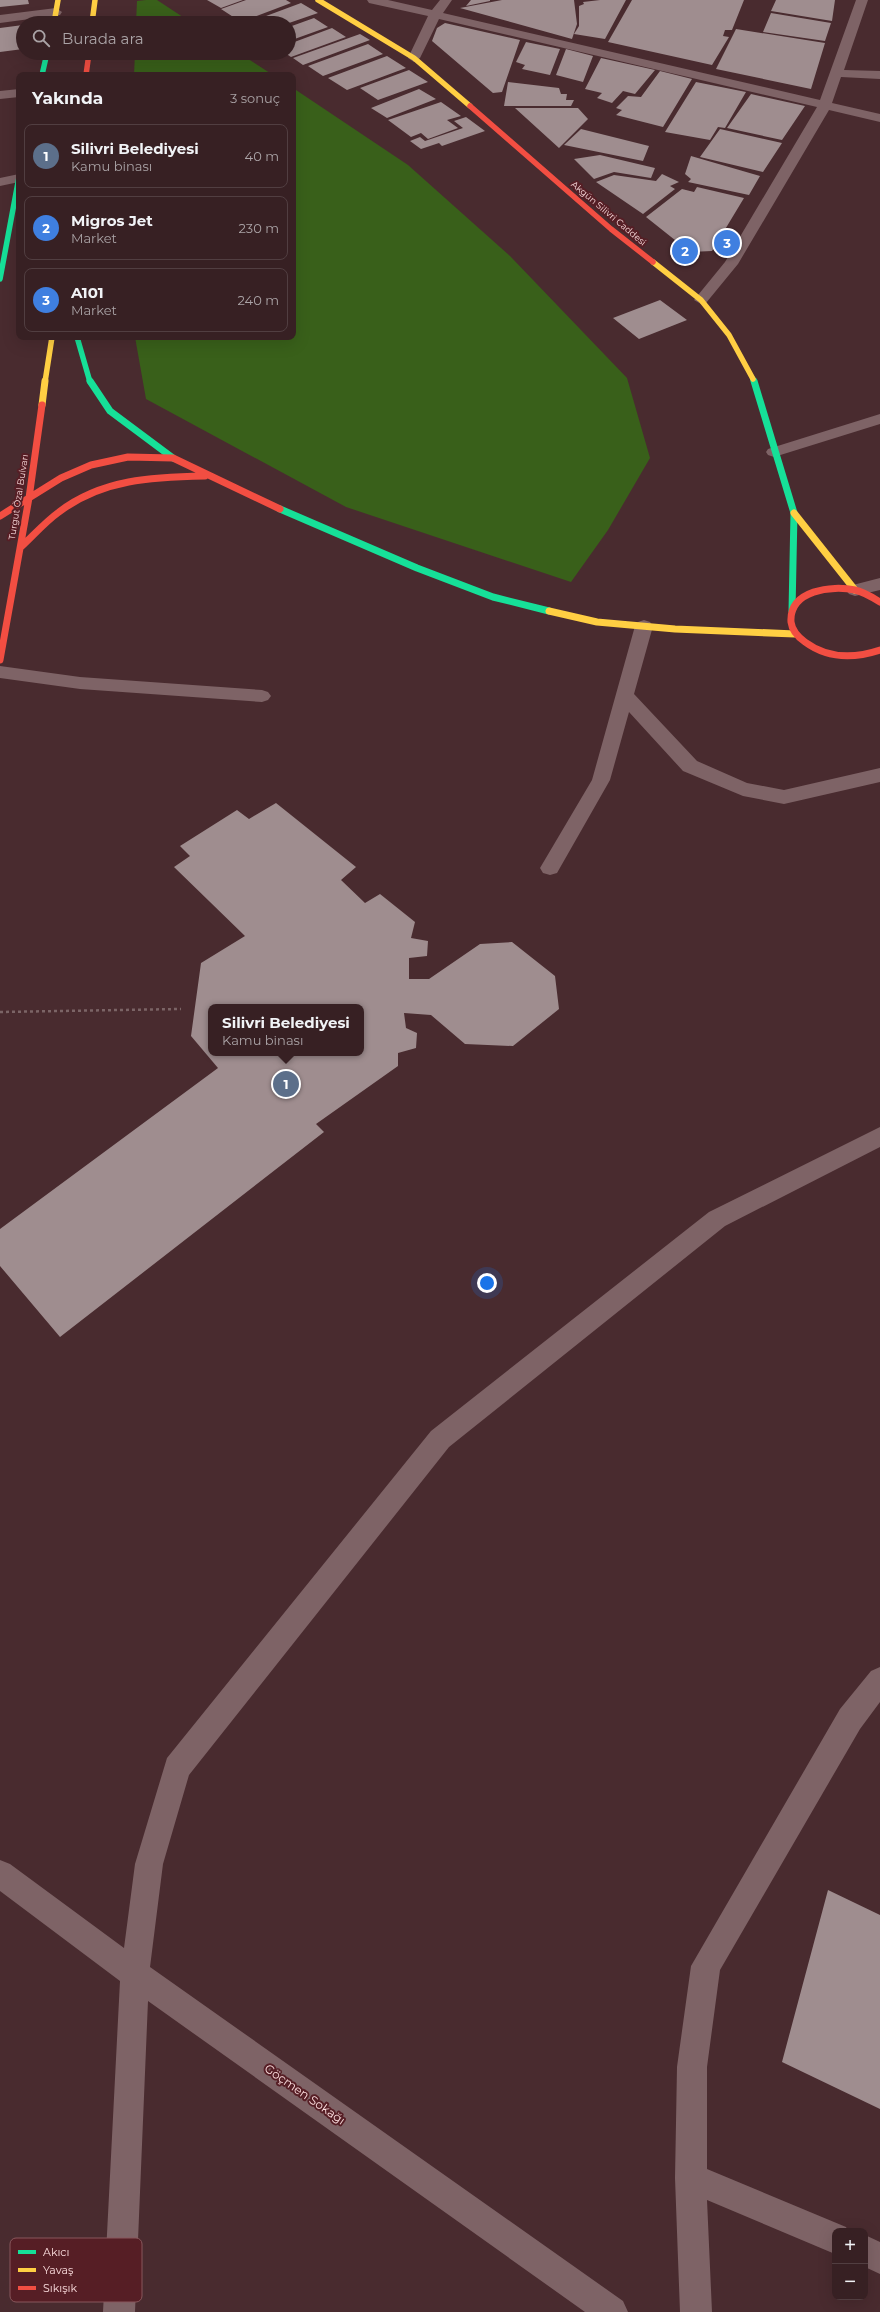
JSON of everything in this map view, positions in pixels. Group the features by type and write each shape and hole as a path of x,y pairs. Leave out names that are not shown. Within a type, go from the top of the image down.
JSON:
{"main road":[{"path":"93,16 95,0"},
{"name":"Akgün Silivri Caddesi","path":"318,0 414,58 611,229 701,300 729,335 754,381 774,452 794,513"},
{"path":"43,72 45,60"},
{"path":"86,72 88,60"},
{"path":"0,278 16,193"},
{"name":"Turgut Özal Bulvarı","path":"0,660 29,498 52,340"},
{"path":"78,340 88,379 110,411 173,458 275,507 403,562 494,597 597,622 796,634"},
{"path":"0,516 61,478 91,465 128,458 173,458"},
{"path":"21,547 68,504 99,487 138,477 210,475"},
{"path":"794,513 855,590"},
{"path":"794,513 792,611 790,622 796,634 806,644 820,652 838,657 855,658 871,655 880,650"},
{"path":"792,611 798,601 809,593 823,589 855,590 871,596 880,602"}],"street":[{"path":"373,0 880,118"},
{"path":"414,58 435,15 446,0"},
{"path":"701,300 731,264 825,105 862,0"},
{"path":"24,16 56,12"},
{"path":"0,19 16,17"},
{"path":"836,73 880,75"},
{"path":"0,95 16,93"},
{"path":"0,182 16,178"},
{"path":"774,452 880,419"},
{"path":"855,590 880,584"},
{"path":"550,868 601,780 644,626"},
{"path":"0,672 80,683 262,696"},
{"path":"625,696 690,766 743,789 784,796 880,775"},
{"path":"123,2238 135,1974 149,1864 177,1768 440,1439 717,1220 880,1136"},
{"path":"696,2312 691,2178 692,2068 706,1966 850,1719 880,1680"},
{"name":"Göçmen Sokağı","path":"0,1874 135,1974 612,2312"},
{"path":"691,2178 832,2237"},
{"path":"868,2252 880,2258"},
{"path":"119,2302 119,2312"}],"path":[{"path":"0,1012 181,1009"}],"green space":[{"path":"157,0 181,16 136,16 137,1"},
{"path":"135,60 250,60 268,72 134,72"},
{"path":"296,90 408,165 510,256 627,378 650,458 608,530 571,582 346,507 146,399 136,340 296,340"}],"building":[{"path":"0,0 28,0 29,4 0,7"},
{"path":"207,0 243,0 221,8"},
{"path":"246,0 286,0 291,3 257,16 232,16 221,9"},
{"path":"471,0 490,0 490,1 466,6"},
{"path":"502,0 574,0 577,24 572,39 460,8"},
{"path":"600,0 626,0 605,39 574,34 579,26 579,6 584,4 583,2"},
{"path":"632,0 744,0 732,30 725,30 723,36 729,37 712,65 608,42"},
{"path":"776,0 835,0 832,21 771,11"},
{"path":"301,3 318,13 296,21 296,16 266,16"},
{"path":"771,13 831,23 825,41 763,32"},
{"path":"314,18 328,27 296,38 296,24"},
{"path":"445,23 520,40 502,92 493,93 432,41 437,28"},
{"path":"16,26 16,50 0,52 0,28"},
{"path":"332,28 346,37 296,55 296,41"},
{"path":"736,29 825,43 811,89 716,69"},
{"path":"360,34 370,40 303,65 296,60 296,57"},
{"path":"526,42 560,49 550,75 522,69 525,65 516,62"},
{"path":"368,44 383,54 323,76 308,66"},
{"path":"566,49 593,56 583,82 556,75"},
{"path":"387,56 406,68 347,90 328,78"},
{"path":"601,58 655,70 635,94 623,91 612,103 597,98 602,93 585,89"},
{"path":"409,70 428,82 378,100 360,88"},
{"path":"660,71 692,79 663,127 616,115 622,110 616,108 628,96 641,97"},
{"path":"508,82 559,88 561,94 567,94 566,100 574,100 571,106 504,106"},
{"path":"696,82 746,92 725,128 718,127 710,140 665,132"},
{"path":"419,89 436,99 387,118 371,108"},
{"path":"751,94 805,106 782,140 727,128"},
{"path":"441,102 461,116 447,120 458,128 428,139 421,133 411,137 388,120"},
{"path":"515,108 578,108 588,119 559,148"},
{"path":"466,117 485,131 442,146 439,143 421,149 410,141 420,137 425,141 463,128 454,121"},
{"path":"581,129 649,146 643,161 564,145"},
{"path":"720,129 782,143 763,172 700,157"},
{"path":"600,155 655,168 651,178 614,172 594,179 574,159"},
{"path":"691,156 760,176 749,195 688,182 691,179 685,174"},
{"path":"662,174 679,182 670,186 675,189 643,214 596,182 614,175 656,181"},
{"path":"697,187 744,198 712,251 690,252 646,217 682,189 694,192"},
{"path":"660,300 687,320 639,339 613,318"},
{"path":"276,803 356,867 341,880 365,903 380,894 415,922 411,938 428,941 427,956 409,958 409,979 429,979 480,944 512,942 555,976 559,1009 513,1046 465,1044 431,1015 404,1013 406,1028 417,1033 416,1048 398,1053 398,1066 316,1124 324,1132 60,1337 0,1266 0,1229 218,1068 191,1036 201,963 245,936 174,867 190,856 180,846 237,810 249,819"},
{"path":"828,1890 880,1915 880,2109 782,2062"}],"traffic: fast":[{"path":"43,72 45,60"},
{"path":"0,279 16,193"},
{"path":"78,340 88,379 110,411 173,458"},
{"path":"753,379 794,513 792,611"},
{"path":"280,509 417,568 493,597 549,611"}],"traffic: slow":[{"path":"55,16 58,0"},
{"path":"93,16 95,0"},
{"path":"318,0 414,58 470,106"},
{"path":"653,262 701,300 729,335 753,379"},
{"path":"42,405 52,340"},
{"path":"794,513 855,590"},
{"path":"549,611 597,622 675,629 795,634"}],"traffic: jam":[{"path":"86,72 88,60"},
{"path":"470,106 611,229 653,262"},
{"path":"0,660 29,498 42,405"},
{"path":"0,516 61,478 91,465 128,457 173,458 280,509"},
{"path":"21,547 58,512 80,498 97,490 149,478 205,476"},
{"path":"880,602 865,593 855,590 846,588 824,589 804,596 792,611 791,622 792,627 798,636 811,647 820,652 840,657 850,657 870,654 880,650"}],"place":[{"name":"A101","path":"727,243"},
{"name":"Migros Jet","path":"685,251"},
{"name":"Silivri Belediyesi","path":"286,1084"}]}
